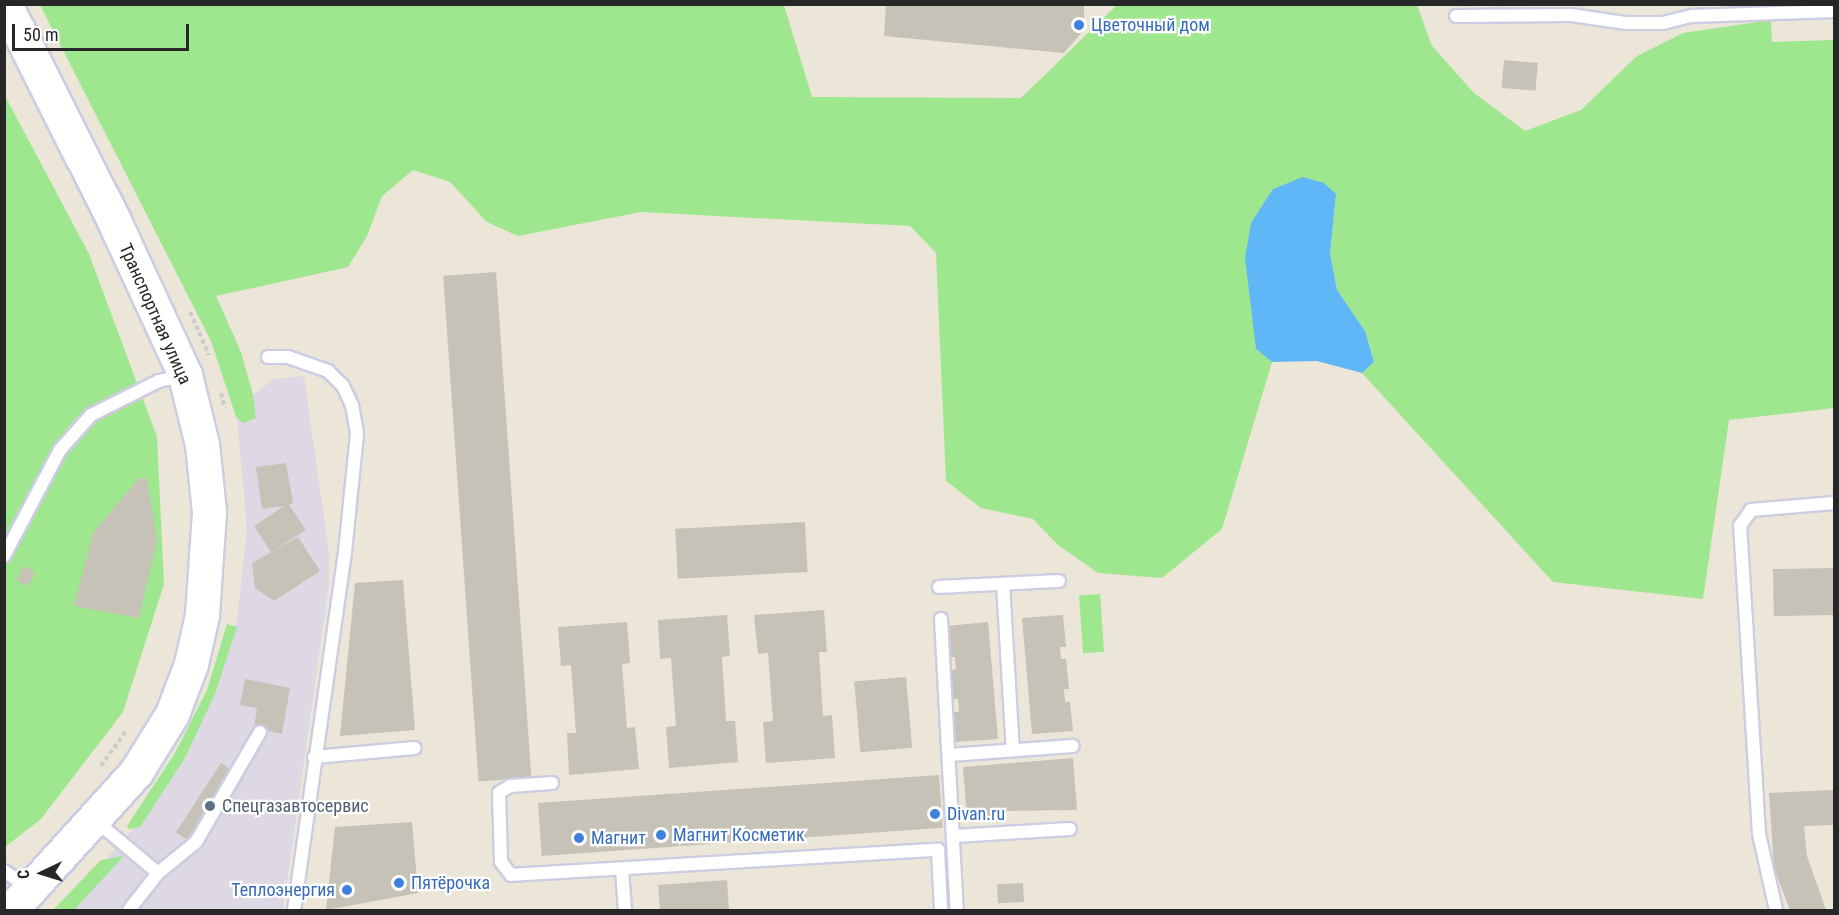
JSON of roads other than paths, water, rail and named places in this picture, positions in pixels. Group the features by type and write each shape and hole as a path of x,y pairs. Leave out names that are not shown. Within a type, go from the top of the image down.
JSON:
{"main road":[{"name":"Транспортная улица","path":"5,4 114,221 199,371 201,444 209,512 202,615 190,664 172,714 136,772 96,821 22,900"}],"lane":[{"path":"1456,16 1571,15 1626,23 1663,23 1703,16 1834,12"},
{"path":"268,357 288,357 328,371 343,386 352,405 357,434 345,552 294,910"},
{"path":"4,556 60,450 91,415 159,381 199,371"},
{"path":"1776,910 1760,834 1740,526 1751,510 1834,503"},
{"path":"939,587 1059,581"},
{"path":"1003,584 1013,750"},
{"path":"941,619 957,910"},
{"path":"129,910 158,873 196,842 260,732"},
{"path":"949,754 1072,746"},
{"path":"314,757 415,748"},
{"path":"552,783 510,786 499,793 504,870 517,878 938,850 941,910"},
{"path":"96,821 158,873"},
{"path":"954,836 1070,829"},
{"path":"622,870 625,910"},
{"path":"4,872 22,900"}],"water":[{"path":"1303,177 1324,183 1336,194 1330,254 1337,290 1365,331 1374,362 1362,373 1317,361 1272,362 1256,349 1245,258 1251,223 1273,189"}],"place":[{"name":"Цветочный дом","path":"1079,25"},
{"name":"Спецгазавтосервис","path":"210,806"},
{"name":"Divan.ru","path":"935,814"},
{"name":"Магнит Косметик","path":"661,835"},
{"name":"Магнит","path":"579,838"},
{"name":"Пятёрочка","path":"399,883"},
{"name":"Теплоэнергия","path":"347,890"}]}
